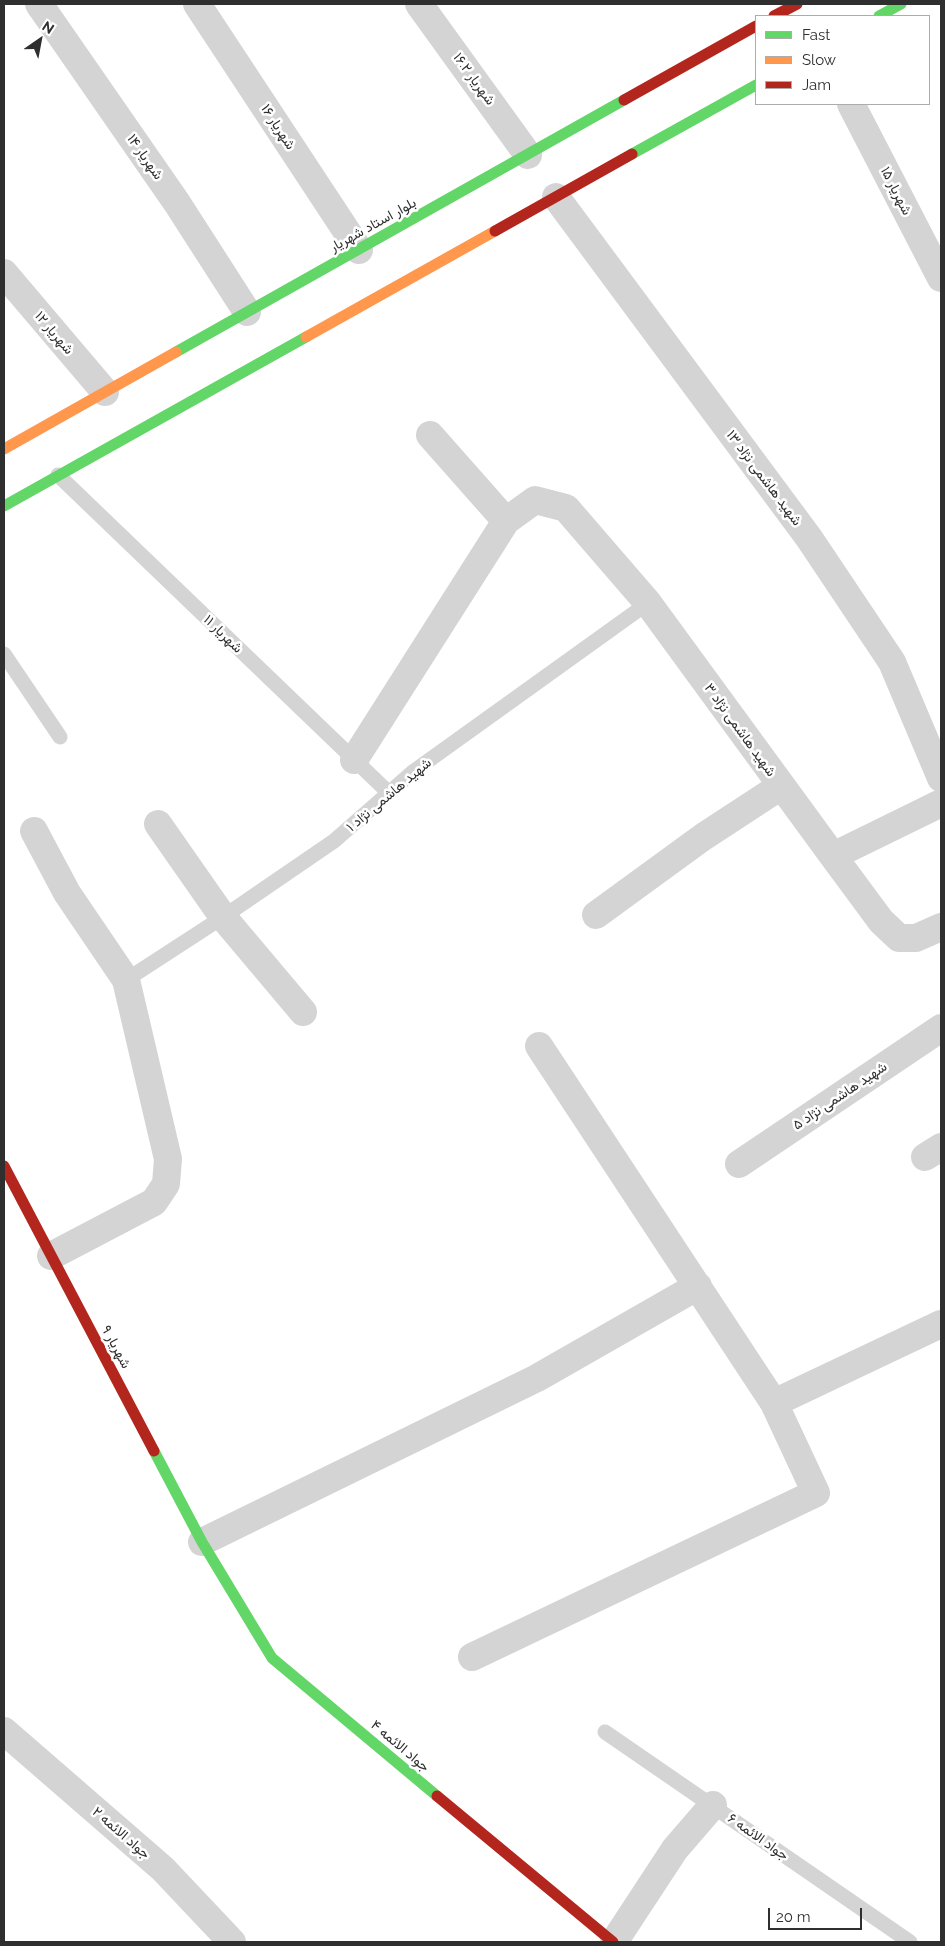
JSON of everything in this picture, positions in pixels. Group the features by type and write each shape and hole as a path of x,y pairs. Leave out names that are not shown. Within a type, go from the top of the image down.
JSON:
{"main road":[{"path":"881,15 901,4"},
{"name":"بلوار استاد شهریار","path":"4,449 755,27"},
{"path":"4,506 755,86"},
{"name":"شهریار ۹","path":"4,1166 202,1542"},
{"name":"جواد الائمه ۴","path":"202,1542 272,1658 614,1942"}],"street":[{"name":"شهریار ۱۴","path":"39,4 177,203 247,312"},
{"name":"شهریار ۱۶","path":"197,4 359,250"},
{"name":"شهریار ۱۶.۲","path":"420,4 528,155"},
{"name":"شهریار ۱۵","path":"852,105 941,278"},
{"name":"شهید هاشمی نژاد ۱۳","path":"556,197 809,538 892,662 941,778"},
{"name":"شهریار ۱۲","path":"4,274 105,392"},
{"path":"354,760 506,521 430,435"},
{"name":"شهید هاشمی نژاد ۳","path":"506,521 534,500 566,508 648,604 832,856 882,921 899,938 916,938 941,927"},
{"path":"596,915 704,837 781,786"},
{"path":"832,856 941,803"},
{"path":"158,824 223,917 303,1012"},
{"path":"34,831 67,893 126,980 168,1159 166,1184 154,1202 51,1256"},
{"name":"شهید هاشمی نژاد ۵","path":"739,1164 941,1028"},
{"path":"472,1657 816,1493 774,1402 539,1046"},
{"path":"202,1542 537,1378 698,1286"},
{"path":"774,1402 941,1324"},
{"name":"جواد الائمه ۲","path":"4,1731 163,1869 232,1942"},
{"path":"614,1942 675,1849 712,1805"}],"lane":[{"name":"شهریار ۱۱","path":"58,475 389,793"},
{"name":"شهید هاشمی نژاد ۱","path":"126,980 223,917 334,841 414,771 648,604"},
{"path":"4,654 60,737"},
{"name":"جواد الائمه ۶","path":"605,1732 910,1942"}],"traffic: fast":[{"path":"881,15 901,4"},
{"path":"632,154 755,86"},
{"path":"176,352 624,100"},
{"path":"4,506 306,337"},
{"path":"154,1451 202,1542 272,1658 437,1796"}],"traffic: slow":[{"path":"306,337 495,231"},
{"path":"4,449 176,352"}],"traffic: jam":[{"path":"776,15 797,4"},
{"path":"624,100 755,27"},
{"path":"495,231 632,154"},
{"path":"4,1166 154,1451"},
{"path":"437,1796 613,1942"}]}
